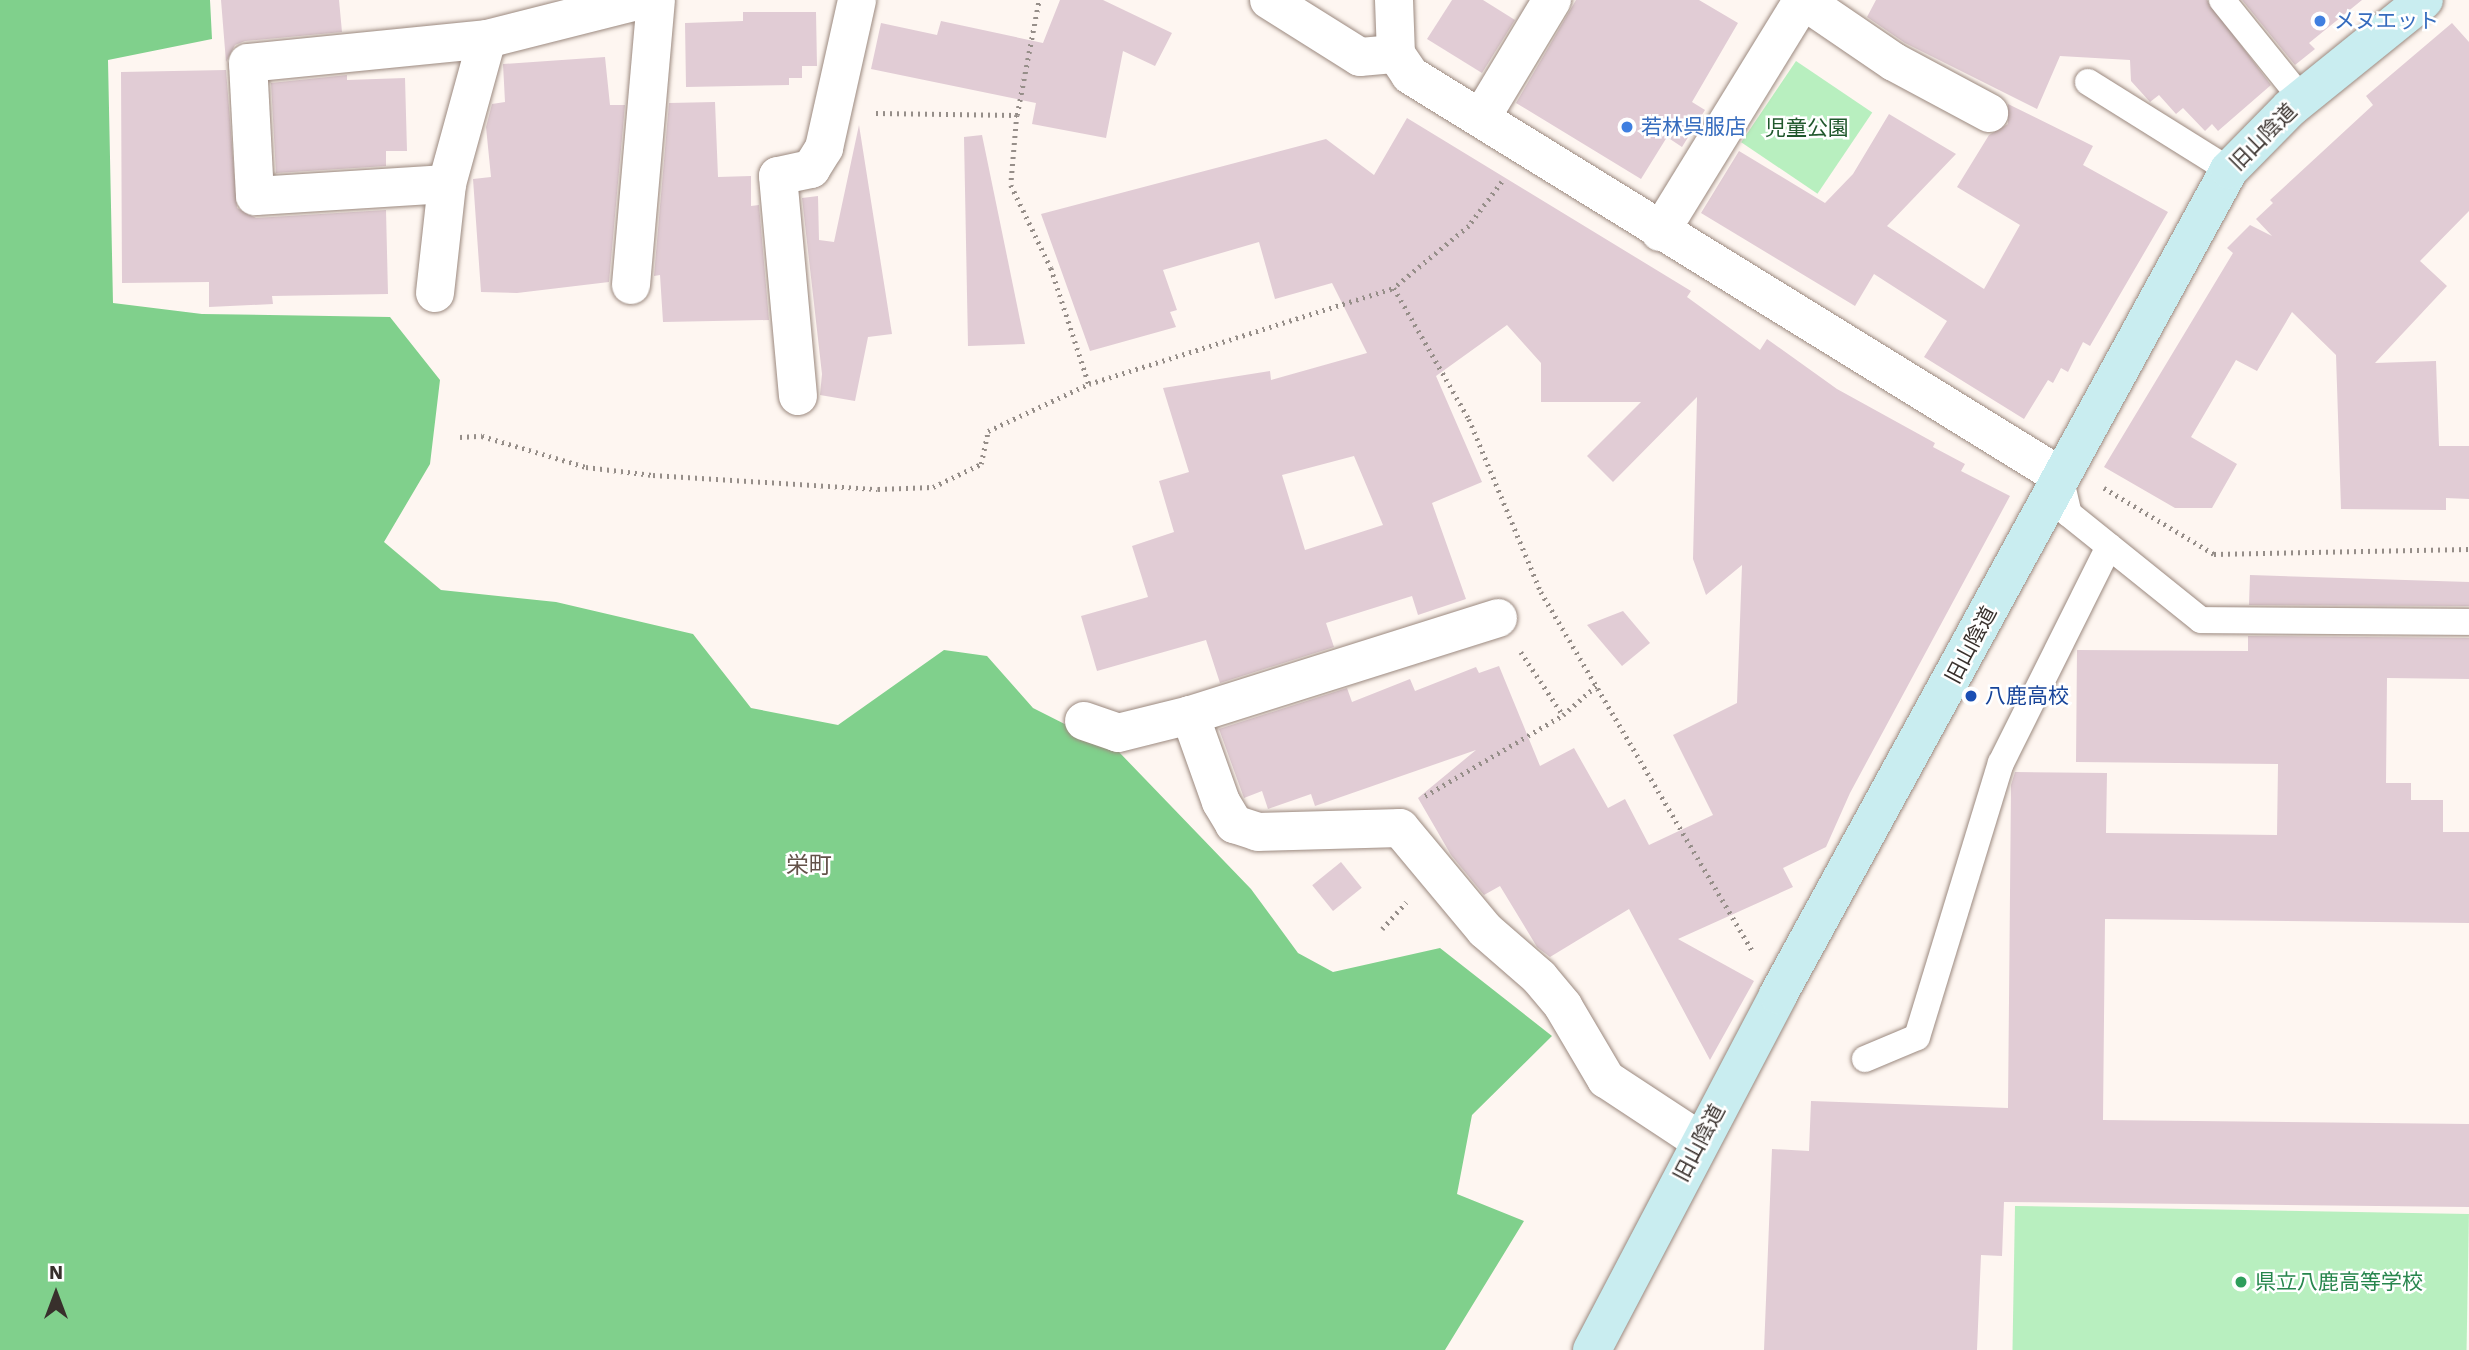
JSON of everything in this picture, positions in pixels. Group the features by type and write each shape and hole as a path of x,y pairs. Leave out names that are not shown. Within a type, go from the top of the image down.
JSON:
{"street":[{"path":"447,184 255,196 248,64 487,39 641,0"},
{"path":"631,285 656,0"},
{"path":"798,396 778,176 811,169 824,148 857,0"},
{"path":"1269,0 1360,57 1396,54"},
{"path":"1394,0 1396,54 1410,75 2060,477"},
{"path":"1481,117 1552,0"},
{"path":"1660,232 1803,0 1894,62 1989,113"},
{"name":"旧山陰道","path":"1592,1350 1778,995 2229,170 2302,99 2424,0"},
{"path":"435,293 447,184 487,39"},
{"path":"1084,720 1118,733 1190,715 1498,618"},
{"path":"1190,715 1234,824 1258,832 1400,828 1485,930 1547,987 1606,1079 1700,1141"}],"lane":[{"path":"2222,0 2302,99"},
{"path":"2088,82 2229,170"},
{"path":"2060,477 2069,514 2201,620 2469,622"},
{"path":"1865,1059 1917,1037 2001,763 2109,545"}],"path":[{"path":"1039,0 1017,114 1011,185 1051,268 1089,384"},
{"path":"833,112 1017,114"},
{"path":"460,437 482,436 586,467 639,474 878,489 933,487 981,464 988,431 1089,384 1394,288 1469,226 1528,146"},
{"path":"1394,288 1469,419 1541,592 1598,684 1778,995"},
{"path":"2060,477 2093,481 2214,554 2469,549"},
{"path":"1498,618 1563,715"},
{"path":"1400,828 1402,808 1563,715 1598,684"}],"green space":[{"path":"0,0 210,0 212,39 108,60 113,303 202,314 390,317 440,380 430,464 384,542 441,590 556,602 693,634 751,708 838,725 944,650 987,656 1033,708 1118,751 1251,889 1298,953 1333,972 1440,948 1552,1036 1472,1115 1457,1194 1524,1221 1445,1350 0,1350"},
{"name":"児童公園","path":"1796,61 1872,112 1817,194 1741,142"},
{"name":"県立八鹿高等学校","path":"2015,1206 2469,1214 2467,1350 2012,1350"}],"building":[{"path":"221,0 339,0 342,32 245,41 235,45 226,62"},
{"path":"1060,0 1103,0 1172,33 1155,66 1123,51 1106,138 1032,124 1036,103 871,69 881,23 937,35 941,21 1043,43"},
{"path":"1452,0 1483,0 1515,20 1482,73 1427,39"},
{"path":"1576,0 1699,0 1738,23 1692,102 1705,110 1682,147 1667,137 1641,179 1516,103"},
{"path":"1876,0 2207,0 2271,85 2218,131 2212,124 2205,131 2183,108 2176,114 2159,95 2150,102 2131,81 2130,60 2060,56 2037,109 1905,43 1867,17"},
{"path":"2242,0 2362,0 2309,43 2315,49 2295,65"},
{"path":"743,12 816,12 817,66 802,66 802,78 789,78 789,85 686,87 685,23 743,21"},
{"path":"2452,23 2469,42 2469,211 2420,261 2447,286 2375,363 2436,361 2439,446 2469,446 2469,499 2446,498 2446,510 2341,509 2336,355 2292,312 2257,371 2236,360 2191,437 2237,464 2212,508 2175,508 2104,467 2233,253 2227,248 2250,225 2272,236 2256,219 2273,203 2270,200 2373,105 2366,96"},
{"path":"605,57 610,105 625,105 609,282 517,293 481,292 473,179 491,177 486,127 492,104 505,102 503,64"},
{"path":"226,70 237,208 256,218 386,210 388,294 272,296 273,304 209,307 209,282 122,283 121,72"},
{"path":"347,75 347,80 405,78 407,151 386,151 386,166 276,173 271,83"},
{"path":"715,102 718,177 751,176 751,206 759,205 769,320 663,322 660,275 654,276 669,103"},
{"path":"2008,104 2093,146 2083,165 2168,212 2090,346 2083,342 2068,372 2061,368 2053,383 2048,380 2024,419 1924,357 1947,321 1874,274 1855,306 1701,213 1739,151 1825,203 1853,174 1889,114 1956,154 1887,226 1984,289 2020,225 1957,187 1989,135 2008,124"},
{"path":"1407,118 1691,291 1687,297 1760,350 1767,339 1837,389 1935,443 1933,447 1965,464 1961,471 2010,496 1850,793 1826,847 1783,868 1793,887 1678,939 1754,981 1710,1060 1629,909 1550,957 1537,947 1500,886 1484,895 1451,855 1418,798 1476,750 1315,806 1311,794 1268,809 1262,791 1244,798 1219,729 1347,688 1352,702 1410,679 1415,691 1476,667 1479,673 1499,666 1540,766 1574,748 1608,808 1625,799 1649,845 1713,815 1673,735 1737,703 1742,565 1706,595 1693,559 1697,397 1613,482 1587,456 1641,402 1541,402 1541,363 1507,325 1436,376 1482,482 1432,503 1466,599 1418,615 1412,596 1326,623 1334,647 1220,683 1206,640 1097,671 1081,616 1148,597 1132,546 1174,532 1159,481 1189,472 1163,388 1270,371 1271,380 1367,353 1332,283 1275,299 1259,242 1163,270 1177,310 1170,312 1176,327 1090,351 1041,214 1326,139 1374,175","holes":["1354,456 1383,525 1305,550 1282,475"]},
{"path":"859,125 892,334 868,337 855,401 820,395 822,374 802,198 818,196 819,240 834,242"},
{"path":"982,135 1025,344 968,346 964,137"},
{"path":"2250,575 2469,582 2469,606 2249,605"},
{"path":"1623,611 1650,643 1622,666 1587,625"},
{"path":"2248,636 2469,638 2469,679 2387,678 2386,783 2411,783 2411,800 2443,800 2443,832 2469,832 2469,923 2105,919 2103,1120 2469,1124 2469,1207 2004,1202 2002,1256 1981,1255 1977,1350 1764,1350 1772,1149 1809,1151 1811,1101 2008,1108 2011,785 2015,772 2107,773 2106,833 2277,835 2278,764 2076,762 2077,650 2248,651"},
{"path":"1341,862 1362,888 1333,911 1312,885"}],"place":[{"name":"メヌエット","path":"2320,21"},
{"name":"若林呉服店","path":"1627,127"},
{"name":"八鹿高校","path":"1971,696"},
{"name":"県立八鹿高等学校","path":"2241,1282"}],"district":[{"name":"栄町","path":"809,866"}]}
